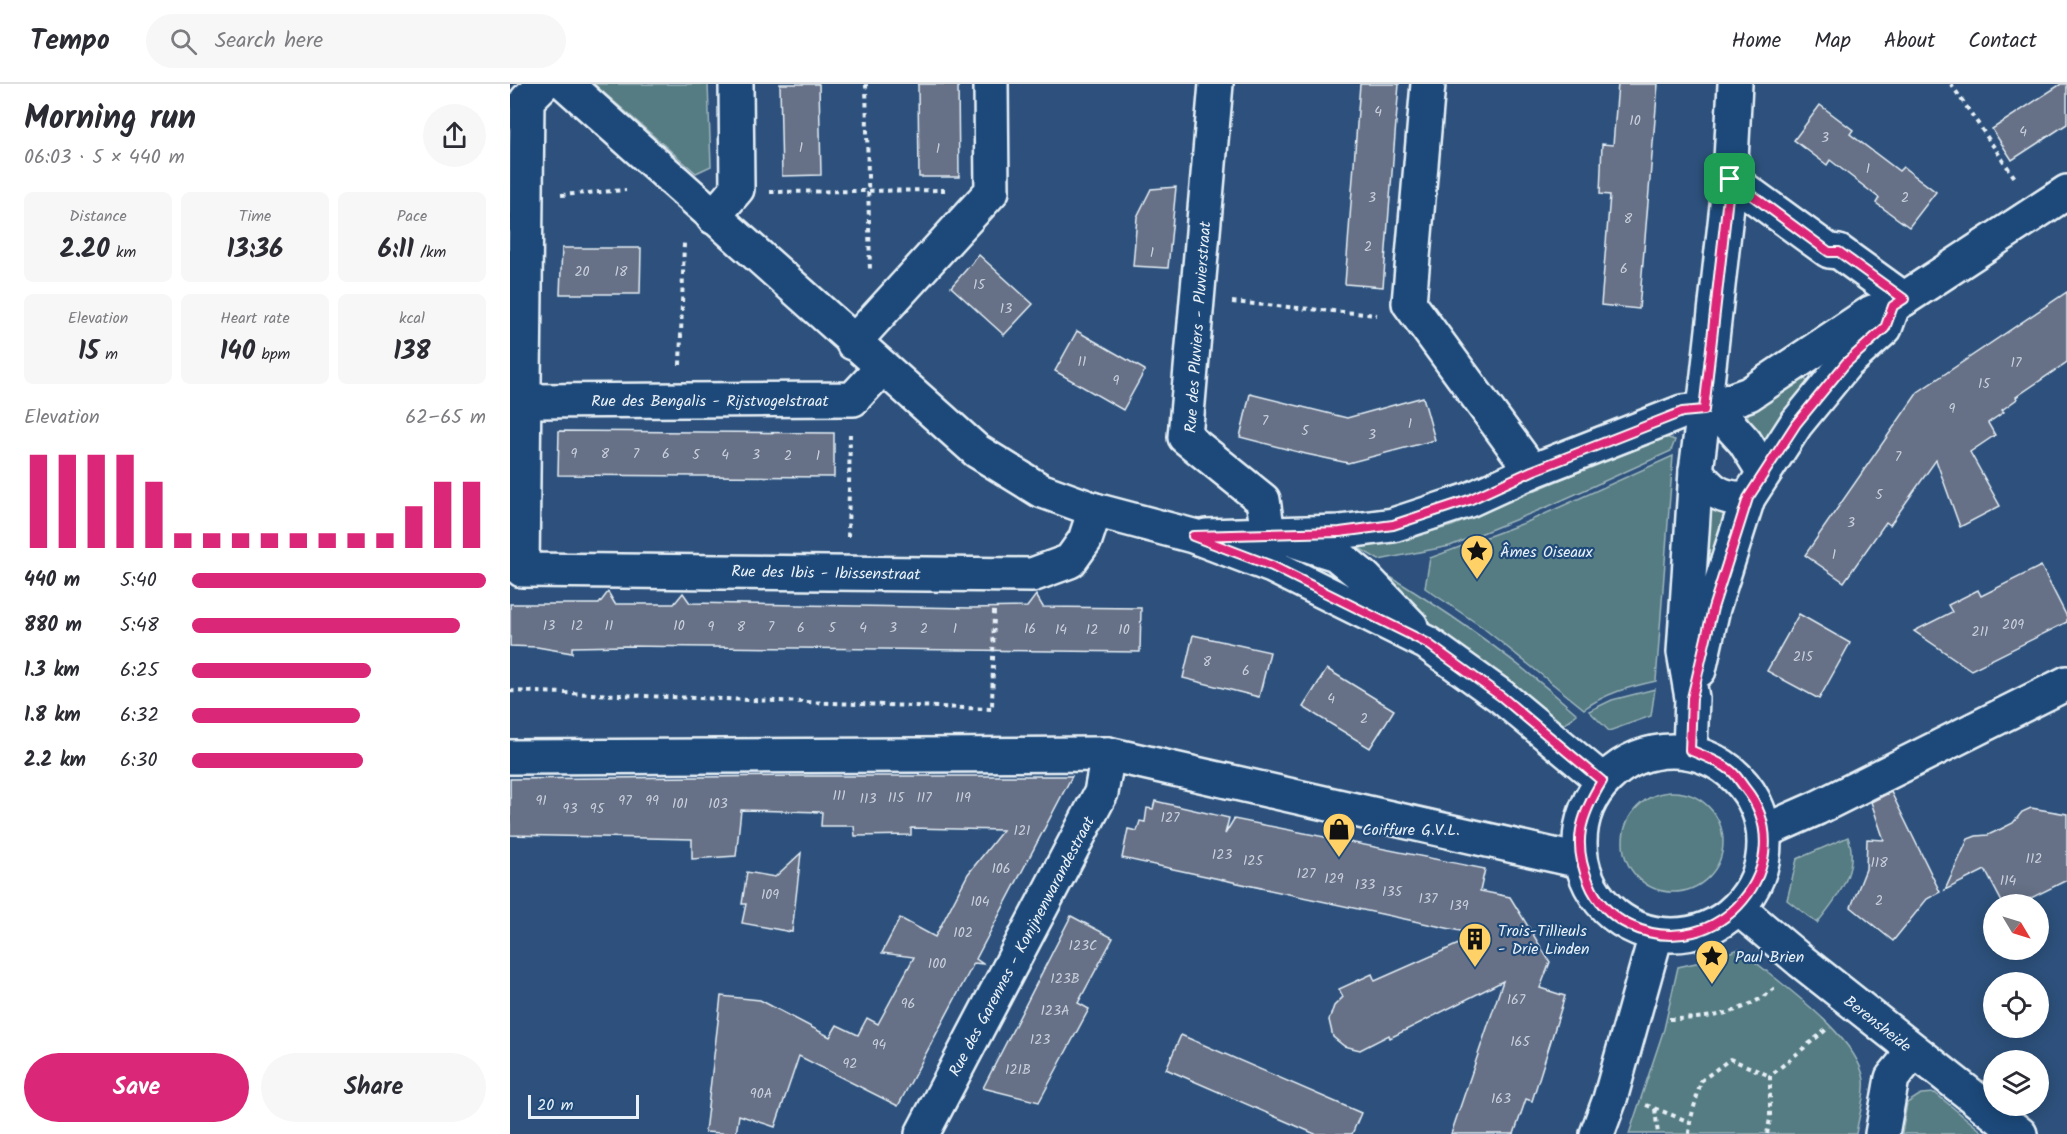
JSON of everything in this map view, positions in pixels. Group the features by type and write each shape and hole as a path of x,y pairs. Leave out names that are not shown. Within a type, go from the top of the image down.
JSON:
{"street":[{"path":"526,401 527,100 543,84"},
{"path":"566,84 976,451 1040,490 1095,510 1193,536 1272,566 1427,643 1502,697 1602,781"},
{"path":"713,217 737,189 735,84"},
{"path":"853,342 992,191 990,84"},
{"name":"Rue des Pluviers - Pluvierstraat","path":"1216,84 1185,437 1263,500 1269,533"},
{"path":"1428,84 1409,303 1532,471"},
{"path":"1692,698 1684,652 1696,471 1730,179 1735,84"},
{"path":"1730,179 1829,252 1839,252 1899,303"},
{"path":"1193,536 1340,532 1393,525 1469,500 1532,471 1682,412 1704,410 1749,394 1872,312 1899,303 2067,192"},
{"path":"1690,750 1692,698 1713,608 1756,484 1796,424 1846,363 1885,328 1899,303"},
{"name":"Rue des Bengalis - Rijstvogelstraat","path":"526,401 853,399 882,369"},
{"name":"Rue des Ibis - Ibissenstraat","path":"526,401 522,570 1032,575 1070,561 1085,540 1095,510"},
{"path":"1704,410 1726,421 1745,442 1756,484"},
{"path":"1696,471 1707,487 1736,499 1756,484"},
{"path":"1269,533 1272,566"},
{"path":"1269,533 1336,554 1365,578 1427,643"},
{"path":"1765,831 1817,808 2067,682"},
{"path":"1663,750 1690,750 1731,770 1755,800 1765,831 1761,872 1738,908 1721,922 1693,933 1656,935 1641,931 1621,921 1603,906 1590,887 1580,861 1579,836 1586,807 1602,781 1630,760 1663,750"},
{"path":"510,757 1108,753 1580,861"},
{"name":"Rue des Garennes - Konijnenwarandestraat","path":"922,1134 1101,793 1108,753"},
{"name":"Berensheide","path":"1738,908 2020,1134"},
{"path":"1597,1134 1610,1099 1656,935"},
{"path":"1882,1134 1892,1078 1914,1051"}],"path":[{"path":"866,84 870,277"},
{"path":"1951,84 2015,178"},
{"path":"766,192 868,189 956,190"},
{"path":"555,196 626,190"},
{"path":"678,400 684,243"},
{"path":"1224,301 1387,315"},
{"path":"848,572 850,430"},
{"path":"510,691 992,709 994,612"},
{"path":"1666,1019 1703,1019 1736,1011 1766,996 1779,984"},
{"path":"1770,1076 1831,1026"},
{"path":"1689,1134 1701,1081 1730,1059 1770,1076"},
{"path":"1767,1134 1770,1119 1770,1076"},
{"path":"1644,1104 1690,1122"},
{"path":"1654,1108 1658,1134"}],"green space":[{"path":"594,84 708,84 711,166 696,173"},
{"path":"1804,378 1809,383 1763,453 1747,420 1749,410"},
{"path":"1662,436 1675,440 1671,451 1547,507 1450,546 1379,560 1357,547 1391,542 1452,526"},
{"path":"1673,456 1656,681 1618,691 1584,709 1482,627 1425,588 1430,558 1527,522"},
{"path":"1710,510 1730,512 1713,558 1705,554"},
{"path":"1360,559 1473,631 1577,714 1561,727 1510,682 1399,602"},
{"path":"1655,689 1651,716 1609,731 1589,711 1612,700"},
{"path":"1673,792 1692,796 1708,807 1719,823 1723,842 1719,861 1708,877 1692,888 1673,892 1654,888 1638,877 1627,861 1623,842 1627,823 1638,807 1654,796"},
{"path":"1848,837 1851,849 1849,872 1839,894 1817,923 1787,900 1797,859"},
{"path":"1739,949 1812,1008 1847,1045 1858,1063 1864,1080 1856,1134 1629,1134 1664,1029 1678,967 1705,961"},
{"path":"1935,1093 1985,1134 1902,1134 1907,1103 1921,1094"}],"building":[{"path":"780,84 819,84 821,175 782,176"},
{"path":"918,84 958,84 959,177 919,177"},
{"path":"1360,84 1399,84 1383,287 1345,284"},
{"path":"1618,84 1658,84 1639,309 1601,305 1610,195 1600,194 1602,144 1613,145"},
{"path":"2061,84 2067,84 2067,124 2012,160 1992,129"},
{"path":"1820,105 1853,130 1850,134 1899,171 1903,167 1936,192 1909,227 1876,203 1879,198 1830,160 1827,165 1794,140"},
{"path":"1176,187 1168,268 1133,266 1137,217 1151,189"},
{"path":"562,248 641,248 640,294 560,294"},
{"path":"979,255 1033,304 1004,335 951,287"},
{"path":"2067,292 2067,362 2016,397 2017,399 2002,410 2004,412 1988,423 1995,435 1970,452 2000,506 1960,527 1936,460 1890,525 1886,522 1844,582 1805,555 1918,392"},
{"path":"1077,331 1145,370 1123,410 1055,371"},
{"path":"1250,394 1347,418 1423,397 1435,440 1348,463 1306,454 1240,437"},
{"path":"559,431 834,433 834,477 558,475"},
{"path":"2041,566 2067,617 2067,622 1971,670 1914,631 1952,612 1948,605 1978,590 1981,596"},
{"path":"608,592 615,604 674,604 683,593 690,603 971,608 1027,607 1036,595 1043,607 1141,608 1140,652 626,646 572,647 572,653 537,647 510,646 510,604 599,604"},
{"path":"1799,614 1850,643 1819,699 1767,671"},
{"path":"1193,635 1270,652 1259,697 1183,678"},
{"path":"1327,669 1394,710 1370,748 1303,707"},
{"path":"1072,776 976,959 983,964 974,963 898,1106 799,1056 775,1127 739,1115 736,1134 705,1132 721,996 760,1000 830,1037 837,1025 858,1035 867,1018 878,1024 914,957 882,953 900,918 935,937 968,874 1003,830 911,828 911,835 855,836 854,826 821,826 822,812 741,810 736,856 692,859 692,839 510,835 510,779"},
{"path":"1891,792 1940,892 1927,899 1893,941 1851,907 1866,869 1867,839 1884,840 1871,802"},
{"name":"Trois-Tillieuls - Drie Linden","path":"1155,801 1229,818 1225,834 1234,819 1485,869 1480,891 1510,897 1550,962 1540,988 1565,996 1532,1101 1526,1099 1514,1134 1451,1134 1503,981 1390,1038 1389,1035 1360,1050 1344,1046 1333,1037 1329,1020 1334,1006 1343,997 1339,989 1372,974 1375,981 1479,935 1122,858 1128,829 1137,831 1140,821 1145,822 1147,808 1153,809"},
{"path":"2031,808 2067,814 2067,880 2039,894 1998,894 1985,870 1945,890 1968,839 1988,835 2013,823 2022,812"},
{"path":"801,853 792,932 742,923 746,904 742,904 747,872 775,877"},
{"path":"1071,916 1113,938 1078,1003 1089,1009 1039,1102 983,1088"},
{"path":"1181,1035 1361,1113 1352,1134 1315,1134 1166,1069"}],"place":[{"name":"Âmes Oiseaux","path":"1477,580"},
{"name":"Coiffure G.V.L.","path":"1339,858"},
{"name":"Trois-Tillieuls - Drie Linden","path":"1475,968"},
{"name":"Paul Brien","path":"1712,985"}],"route":[{"path":"1730,179 1829,252 1839,252 1904,299 1893,306 1885,328 1846,363 1796,424 1763,471 1748,498 1731,544 1713,608 1692,698 1690,750 1731,770 1755,800 1765,831 1761,872 1738,908 1721,922 1693,933 1656,935 1641,931 1621,921 1603,906 1590,887 1580,861 1579,836 1586,807 1602,781 1502,697 1427,643 1272,566 1193,536 1340,532 1393,525 1469,500 1532,471 1682,412 1704,410 1730,179"}]}
